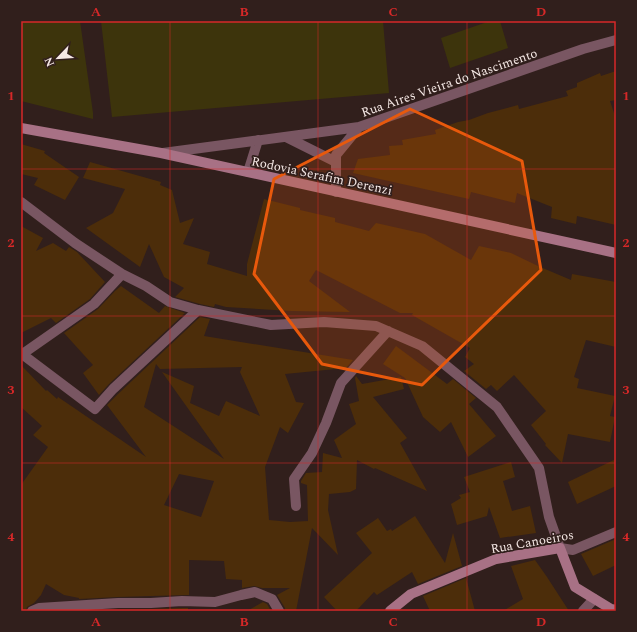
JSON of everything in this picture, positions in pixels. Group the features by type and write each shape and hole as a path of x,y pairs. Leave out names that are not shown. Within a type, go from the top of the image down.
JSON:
{"main road":[{"name":"Rodovia Serafim Derenzi","path":"21,128 161,153 616,253"},
{"path":"560,548 575,587 611,609 616,610"},
{"name":"Rua Canoeiros","path":"390,611 411,594 496,559 560,548"}],"street":[{"name":"Rua Aires Vieira do Nascimento","path":"336,192 336,155 359,127 584,49 616,40"},
{"path":"161,153 359,127"},
{"path":"286,137 336,162"},
{"path":"248,172 258,140"},
{"path":"21,202 75,243 122,274 146,286 170,302 198,310 271,325 324,322 376,326 422,346 497,407 539,468 549,517 560,548"},
{"path":"122,274 94,304 21,354 95,409 113,389 198,310"},
{"path":"296,506 294,479 312,453 326,423 340,383 388,331"},
{"name":"Rua Canoeiros","path":"560,548 573,550 616,532"},
{"path":"32,611 39,608 118,603 151,603 182,600 215,602 255,592 272,599 279,611"},
{"path":"583,611 594,599"}],"highlighted area":[{"path":"410,109 522,161 541,270 422,385 322,364 254,274 274,179"}],"shaded area":[{"path":"21,21 80,21 93,119 21,101"},
{"path":"101,21 383,21 389,93 112,117"},
{"path":"490,21 500,21 508,48 450,68 441,38"}],"building":[{"path":"616,71 616,100 610,101 616,119 616,225 577,216 576,224 551,218 552,207 517,193 515,203 471,192 469,199 353,173 358,159 390,155 389,146 403,145 402,140 436,134 435,130 518,105 519,109 568,96 566,91 577,87 577,83 600,73 601,76"},
{"path":"21,144 45,151 44,153 79,177 65,200 34,185 38,178 21,174"},
{"path":"90,162 161,182 160,185 172,190 180,223 194,218 183,244 210,252 207,264 247,276 247,264 264,199 300,208 300,210 335,218 335,222 369,231 376,223 425,234 471,260 479,246 511,253 571,280 572,274 616,282 616,347 586,340 574,377 579,379 577,388 615,396 610,416 615,417 610,442 568,434 562,463 545,445 546,444 531,425 546,411 514,375 497,391 491,385 486,389 464,371 474,364 465,357 470,348 412,315 413,313 400,313 316,270 309,281 350,312 291,311 226,307 215,304 214,307 175,297 184,288 164,277 149,244 140,267 86,228 113,213 125,189 83,178"},
{"path":"21,226 43,238 36,251 53,243 66,251 69,247 77,252 105,282 90,299 56,323 51,318 21,333"},
{"path":"121,286 159,313 165,306 185,313 99,395 83,373 93,365 64,333 98,309"},
{"path":"200,317 210,319 204,336 353,360 346,368 285,374 296,402 304,403 288,433 280,427 265,467 269,520 290,522 308,521 307,485 301,483 301,481 306,473 322,472 323,453 342,458 334,440 356,424 349,404 359,401 355,378 356,376 362,384 401,377 404,389 373,397 407,438 400,443 427,491 375,468 374,469 357,460 356,489 350,492 329,494 328,510 338,555 312,528 296,611 285,611 285,608 277,595 290,588 262,588 254,586 242,588 242,580 226,579 224,561 189,560 189,595 79,599 64,595 46,584 41,595 34,603 27,607 26,611 21,611 21,485 48,447 33,435 42,426 21,407 21,365 46,391 47,390 57,399 58,397 146,457 107,405","holes":["156,364 160,369 242,367 240,372 260,416 226,401 219,416 190,403 194,386 162,372 224,459 144,407","179,474 214,481 201,517 164,505"]},
{"path":"396,346 447,384 453,379 476,398 469,404 496,436 468,457 451,422 440,432 423,417 405,378 383,364"},
{"path":"616,459 616,486 577,504 568,482"},
{"path":"511,462 515,477 503,481 512,511 530,506 536,533 500,538 489,507 487,516 457,525 451,504 461,498 459,495 470,492 464,477"},
{"path":"415,516 445,563 453,533 462,566 418,584 412,572 377,595 374,592 356,611 337,611 324,597 372,553 356,533 378,518 387,531 391,529 392,531"},
{"path":"616,539 616,565 593,576 581,554"},
{"path":"535,560 569,611 503,611 523,599 511,566"},
{"path":"466,578 475,611 430,611 423,596"},
{"path":"263,602 267,604 271,611 247,611"},
{"path":"188,608 188,611 95,611 118,610"}]}
